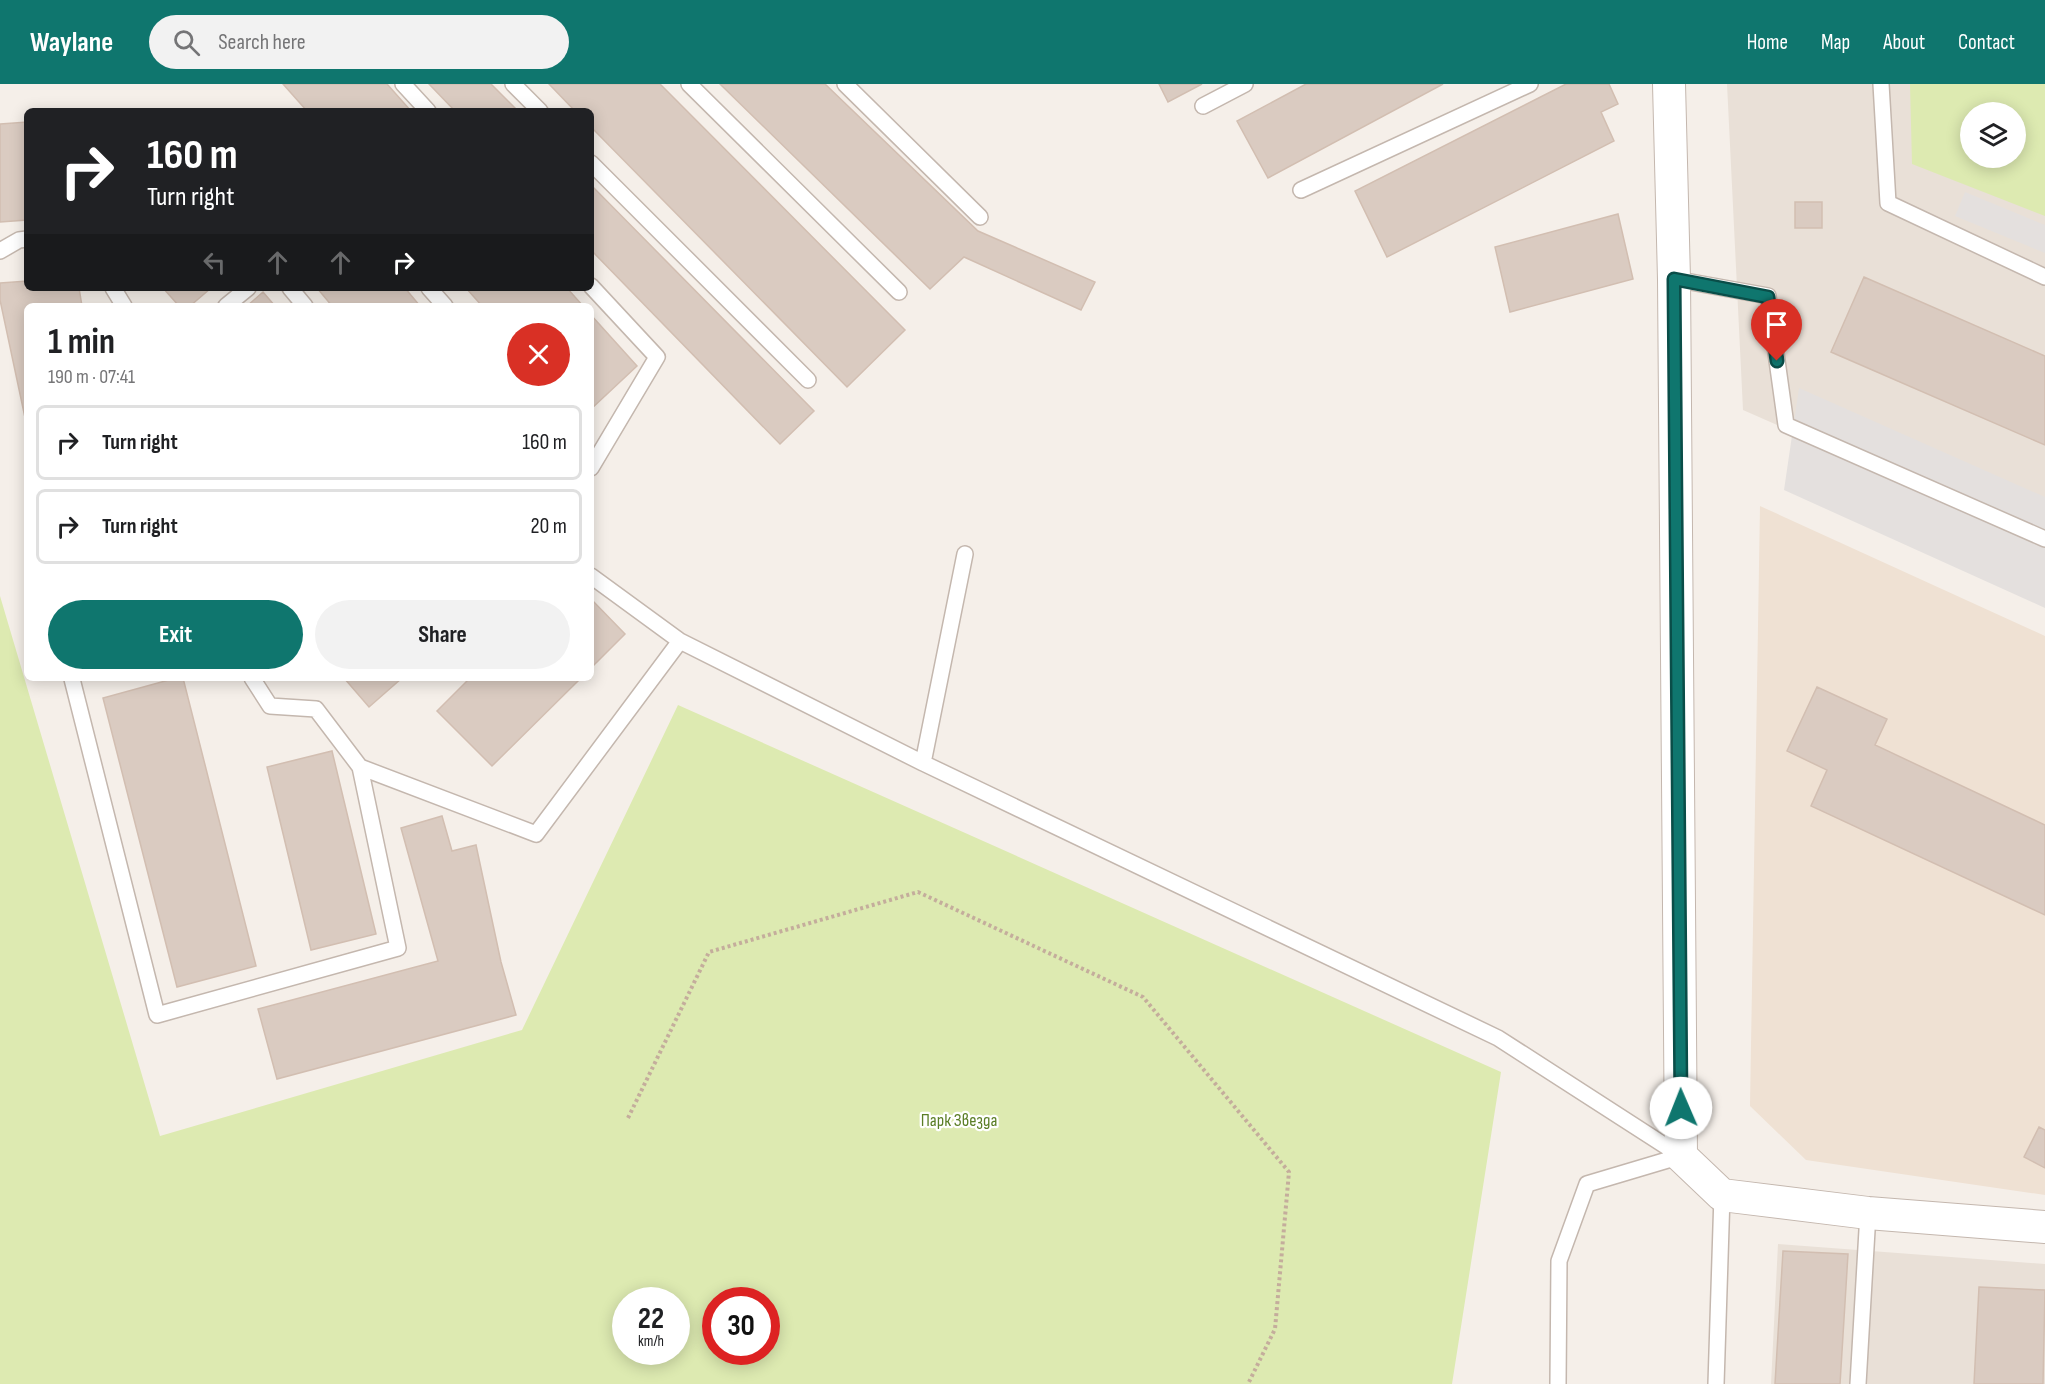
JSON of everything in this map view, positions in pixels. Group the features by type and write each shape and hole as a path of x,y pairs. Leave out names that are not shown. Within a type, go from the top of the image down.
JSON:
{"street":[{"path":"1669,84 1674,279 1681,1156 1722,1194 1868,1213 2045,1227"}],"lane":[{"path":"403,84 425,108"},
{"path":"513,84 537,108"},
{"path":"689,84 899,292"},
{"path":"844,84 980,217"},
{"path":"1203,106 1245,84"},
{"path":"1301,190 1530,84"},
{"path":"1881,84 1888,203 2045,277"},
{"path":"594,166 807,380"},
{"path":"0,251 24,239"},
{"path":"1674,279 1768,297 1786,425 2045,539"},
{"path":"594,289 657,357 594,463"},
{"path":"230,303 244,291"},
{"path":"292,291 302,303"},
{"path":"432,291 442,303"},
{"path":"922,763 965,554"},
{"path":"594,578 680,641 922,763 1498,1038 1681,1156"},
{"path":"360,767 536,834 680,641"},
{"path":"73,681 157,1016 398,948 360,767 316,710 270,706 254,681"},
{"path":"1558,1384 1559,1261 1587,1184 1681,1156"},
{"path":"1716,1384 1722,1194"},
{"path":"1858,1384 1868,1213"}],"path":[{"path":"628,1118 709,952 918,892 1143,997 1289,1172 1275,1329 1248,1384"}],"shaded area":[{"path":"1727,84 2045,84 2045,542 1743,410"},
{"path":"1965,192 2045,225 2045,253 1955,216"},
{"path":"1799,388 2045,497 2045,608 1784,490"},
{"path":"1760,506 2045,636 2045,1195 1806,1160 1750,1106"},
{"path":"1778,1244 2045,1264 2045,1384 1771,1384"}],"green space":[{"path":"1910,84 2045,84 2045,216 1912,164"},
{"name":"Парк Звезда","path":"0,596 160,1136 522,1030 678,705 1501,1072 1452,1384 0,1384"}],"building":[{"path":"283,84 387,84 408,108 304,108"},
{"path":"429,84 491,84 515,108 452,108"},
{"path":"549,84 660,84 905,330 847,387 594,130 594,108 572,108"},
{"path":"720,84 825,84 978,231 1095,282 1081,310 964,257 930,289"},
{"path":"1159,84 1202,84 1168,102"},
{"path":"1306,84 1443,84 1268,178 1237,121"},
{"path":"1566,84 1609,84 1618,104 1601,112 1614,141 1387,257 1355,191"},
{"path":"24,122 24,220 0,222 0,124"},
{"path":"594,188 814,411 780,444 594,253"},
{"path":"1795,202 1822,202 1822,228 1795,228"},
{"path":"1618,214 1633,279 1510,312 1495,247"},
{"path":"1864,277 2045,356 2045,445 1831,352"},
{"path":"24,281 24,291 80,291 82,303 24,303 24,413 0,300 0,283"},
{"path":"166,291 208,291 194,303 176,303"},
{"path":"320,291 408,291 418,303 330,303"},
{"path":"469,291 570,291 580,303 479,303"},
{"path":"263,292 272,303 250,303"},
{"path":"594,318 637,366 594,406"},
{"path":"594,602 625,634 594,665"},
{"path":"165,681 184,681 256,966 177,987 103,698"},
{"path":"347,681 399,681 369,707"},
{"path":"467,681 578,681 492,766 437,711"},
{"path":"1817,687 1887,719 1875,745 2045,825 2045,915 1811,806 1827,770 1787,751"},
{"path":"332,751 376,934 311,950 267,767"},
{"path":"442,816 452,851 476,845 501,962 516,1015 277,1079 258,1009 438,961 401,828"},
{"path":"2039,1127 2045,1130 2045,1168 2024,1157"},
{"path":"1783,1251 1848,1254 1840,1384 1775,1384"},
{"path":"1979,1287 2045,1290 2043,1384 1974,1384"}],"route":[{"path":"1681,1108 1674,279 1768,297 1777,361"}]}
